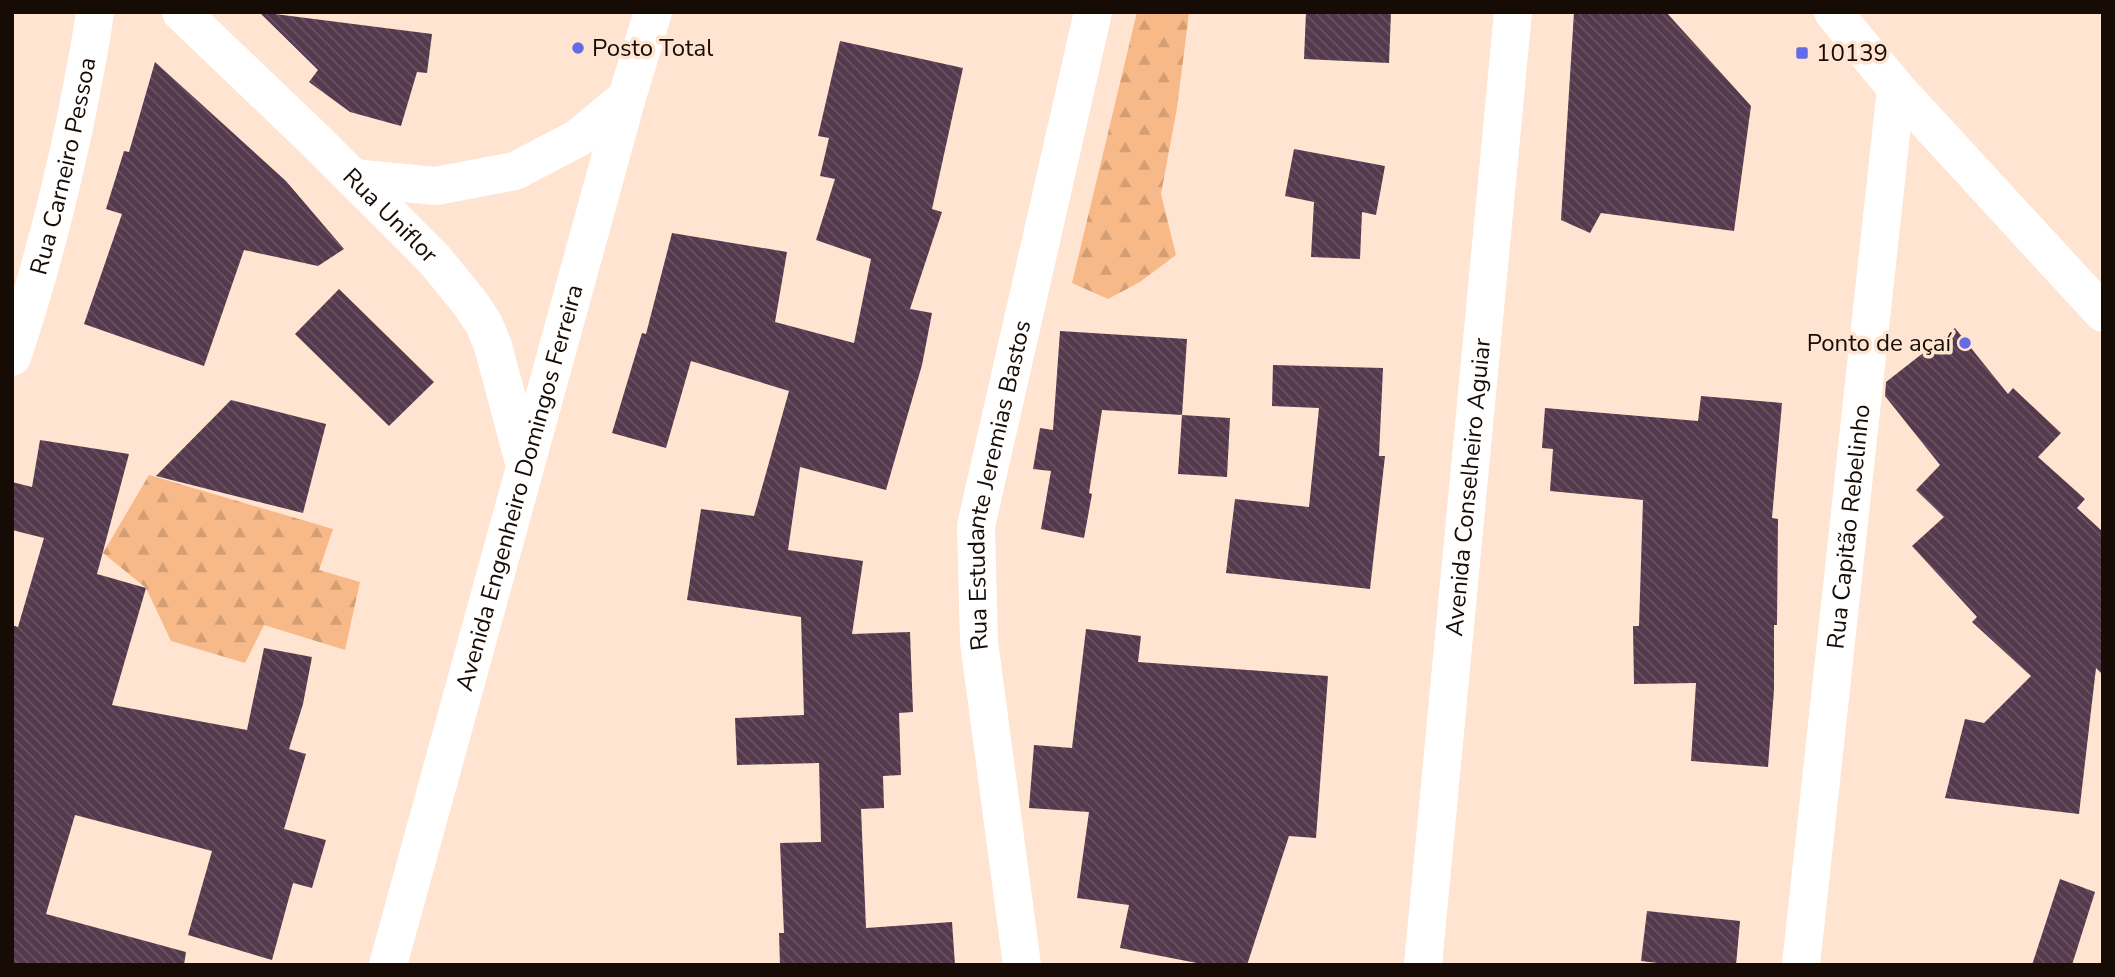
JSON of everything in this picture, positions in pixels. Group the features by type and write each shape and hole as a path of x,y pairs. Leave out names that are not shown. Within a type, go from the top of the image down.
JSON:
{"street":[{"name":"Rua Carneiro Pessoa","path":"12,357 34,293 68,157 91,46 94,12"},
{"name":"Rua Uniflor","path":"181,12 353,178 434,260 470,303 484,324 500,367 525,466"},
{"name":"Avenida Engenheiro Domingos Ferreira","path":"388,965 627,97 653,12"},
{"name":"Rua Estudante Jeremias Bastos","path":"1022,965 979,642 976,526 1093,12"},
{"name":"Avenida Conselheiro Aguiar","path":"1423,965 1513,12"},
{"path":"1833,12 1896,88 2103,313"},
{"name":"Rua Capitão Rebelinho","path":"1801,965 1896,88"},
{"path":"353,178 436,186 515,171 578,138 627,97"}],"green space":[{"path":"1137,12 1189,13 1177,108 1161,194 1176,255 1140,282 1108,299 1072,283"},
{"path":"149,475 333,529 319,570 360,582 345,650 264,625 245,663 171,641 146,588 103,553"}],"building":[{"path":"259,12 432,34 427,73 417,72 401,126 350,112 309,82 318,70"},
{"path":"1306,12 1391,12 1389,63 1304,59"},
{"path":"1574,12 1666,12 1751,106 1734,231 1601,213 1590,233 1561,220"},
{"path":"840,41 963,68 932,209 942,212 910,309 932,313 922,365 886,490 800,467 788,550 863,561 852,634 910,632 913,712 899,713 901,775 883,776 884,808 861,809 866,928 952,922 955,965 780,965 779,933 784,933 780,843 821,842 819,763 737,765 735,718 804,715 801,617 687,600 701,509 754,516 789,391 691,361 666,448 612,433 642,333 646,334 672,233 787,252 775,322 854,343 871,259 816,240 835,179 820,176 829,138 818,136"},
{"path":"155,62 286,181 344,249 318,266 244,250 204,366 84,324 122,214 106,209 124,151 129,152"},
{"path":"1294,149 1385,166 1376,215 1362,212 1360,259 1311,257 1314,202 1285,196"},
{"path":"339,289 434,382 389,426 295,334"},
{"path":"1955,328 2008,394 2013,388 2061,433 2038,457 2085,499 2077,508 2103,532 2103,675 2096,668 2079,814 1945,798 1965,719 1984,723 2031,676 1972,622 1977,617 1912,546 1944,517 1916,490 1940,465 1885,396 1886,382"},
{"path":"1060,331 1187,339 1182,415 1102,410 1084,538 1041,529 1051,471 1033,469 1040,428 1053,430"},
{"path":"1273,365 1383,368 1379,456 1385,456 1370,589 1226,573 1235,499 1309,507 1319,408 1272,406"},
{"path":"1701,396 1782,403 1772,518 1778,519 1777,625 1774,625 1774,690 1768,767 1691,761 1696,683 1634,684 1633,626 1639,626 1643,500 1550,491 1553,449 1542,448 1545,408 1698,421"},
{"path":"231,400 326,424 303,513 156,476"},
{"path":"1182,415 1230,418 1227,477 1178,474"},
{"path":"40,440 129,454 97,574 146,588 112,705 247,730 264,648 312,657 303,704 289,749 306,754 284,829 326,840 312,888 293,883 272,960 188,935 212,851 75,815 46,914 186,952 184,965 12,965 12,625 18,627 44,538 12,530 12,482 32,487"},
{"path":"1086,629 1141,636 1138,662 1328,676 1316,838 1289,836 1247,965 1207,965 1120,948 1129,905 1077,898 1089,812 1029,808 1034,745 1072,748"},
{"path":"2060,879 2095,892 2072,965 2032,965"},
{"path":"1647,911 1740,921 1736,965 1674,965 1641,961"}],"place":[{"name":"Posto Total","path":"578,48"},
{"name":"10139","path":"1802,53"},
{"name":"Ponto de açaí","path":"1965,343"}]}
